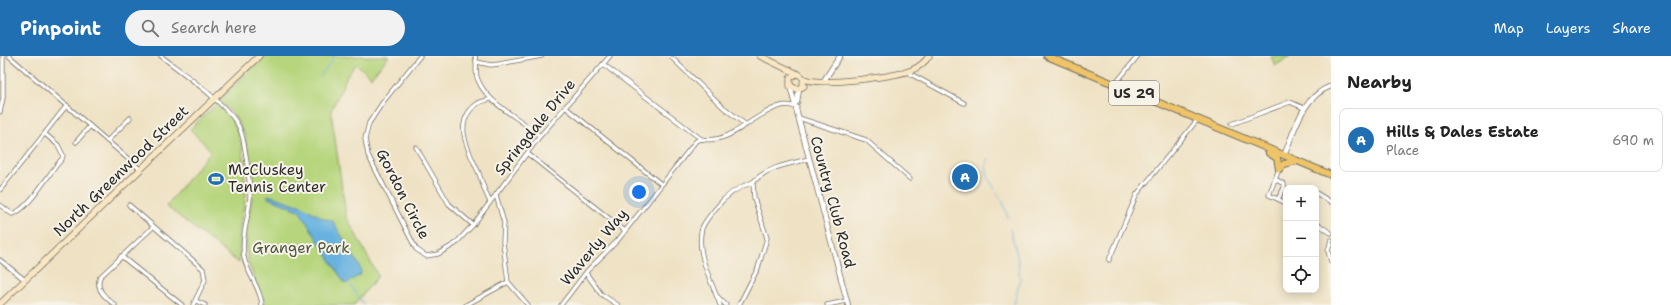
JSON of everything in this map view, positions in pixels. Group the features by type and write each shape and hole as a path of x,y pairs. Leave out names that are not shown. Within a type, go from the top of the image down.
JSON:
{"main road":[{"name":"North Greenwood Street","path":"0,304 259,56"},
{"path":"760,56 800,75 804,79 816,82 853,80 906,71 917,68 929,56"},
{"name":"US 29","path":"1049,56 1114,85 1331,175"},
{"path":"775,63 787,72 790,78 790,86 801,88 816,82"},
{"path":"790,78 796,74"},
{"path":"801,88 804,79"},
{"path":"1254,143 1277,158 1279,169"},
{"path":"1279,169 1284,164 1298,161"}],"street":[{"path":"0,112 3,98 3,56"},
{"path":"9,56 141,170"},
{"path":"161,56 215,99 236,123 243,139 250,198 243,234 244,258 249,273 261,297 262,305"},
{"name":"Gordon Circle","path":"420,56 388,95 369,123 365,139 368,155 419,252 426,256 438,254 455,244 473,225 496,195"},
{"path":"475,56 477,62 476,71 478,80 491,99 540,136"},
{"path":"477,62 491,65 516,58 535,59 542,56"},
{"name":"Springdale Drive","path":"496,195 540,136 610,56"},
{"path":"823,82 840,56"},
{"path":"1114,85 1138,56"},
{"path":"672,58 723,108 746,125"},
{"path":"603,64 701,138 708,140 730,135 781,106 796,105"},
{"path":"906,71 964,103"},
{"name":"Country Club Road","path":"790,86 847,303"},
{"path":"1284,156 1304,108 1316,93 1331,86"},
{"name":"Country Club Road","path":"796,105 801,88"},
{"path":"490,202 469,153 463,132 465,120 471,109 478,103 491,99"},
{"path":"1232,124 1290,102 1304,108"},
{"path":"0,190 67,105"},
{"path":"565,107 661,184"},
{"path":"107,141 130,118"},
{"path":"799,118 866,140 910,179"},
{"path":"1109,260 1137,194 1198,119"},
{"path":"76,142 90,126"},
{"path":"0,205 12,214 18,212 38,190 63,157 58,145 44,134"},
{"name":"Waverly Way","path":"561,305 586,273 613,246 696,141 701,138"},
{"path":"416,147 449,204 473,225"},
{"path":"528,154 625,231"},
{"path":"720,305 702,249 700,239 703,227 723,199 736,189 753,182 761,174 785,164 809,159"},
{"path":"1279,169 1269,195 1283,202"},
{"path":"1275,178 1284,184 1284,188 1278,199"},
{"path":"739,305 758,268 768,238 754,198 753,182"},
{"path":"496,195 504,223 503,242 508,282 528,305"},
{"path":"1319,195 1331,202"},
{"path":"129,205 203,269 205,280 194,305"},
{"path":"1319,225 1331,233"},
{"path":"115,305 101,292 98,282 101,275 153,227"},
{"path":"1331,240 1328,251 1331,262"},
{"path":"121,256 182,305"},
{"path":"0,260 25,280"},
{"path":"586,273 601,294 618,305"},
{"path":"466,305 508,282"},
{"path":"716,295 726,305"},
{"path":"196,301 205,305"},
{"path":"827,305 847,303"}],"green space":[{"name":"Granger Park","path":"264,56 389,56 371,77 356,64 347,76 331,111 346,216 378,276 354,305 265,305 249,265 246,250 246,226 252,199 245,136 234,115 219,100"},
{"path":"1271,56 1290,56 1275,66"},
{"name":"McCluskey Tennis Center","path":"217,104 234,123 242,146 246,196 240,226 239,263 166,206 211,151 190,129"}],"water":[{"path":"268,195 302,206 325,219 332,220 359,265 361,271 360,275 345,284 299,210 268,198"}],"waterway":[{"path":"320,77 335,56"},
{"path":"988,158 986,166 987,174 995,189"},
{"path":"997,193 1003,202 1008,218"},
{"path":"1010,229 1017,255 1020,279 1014,305"},
{"path":"347,281 364,305"}],"place":[{"name":"Hills & Dales Estate","path":"965,177"},
{"name":"McCluskey Tennis Center","path":"216,179"}]}
